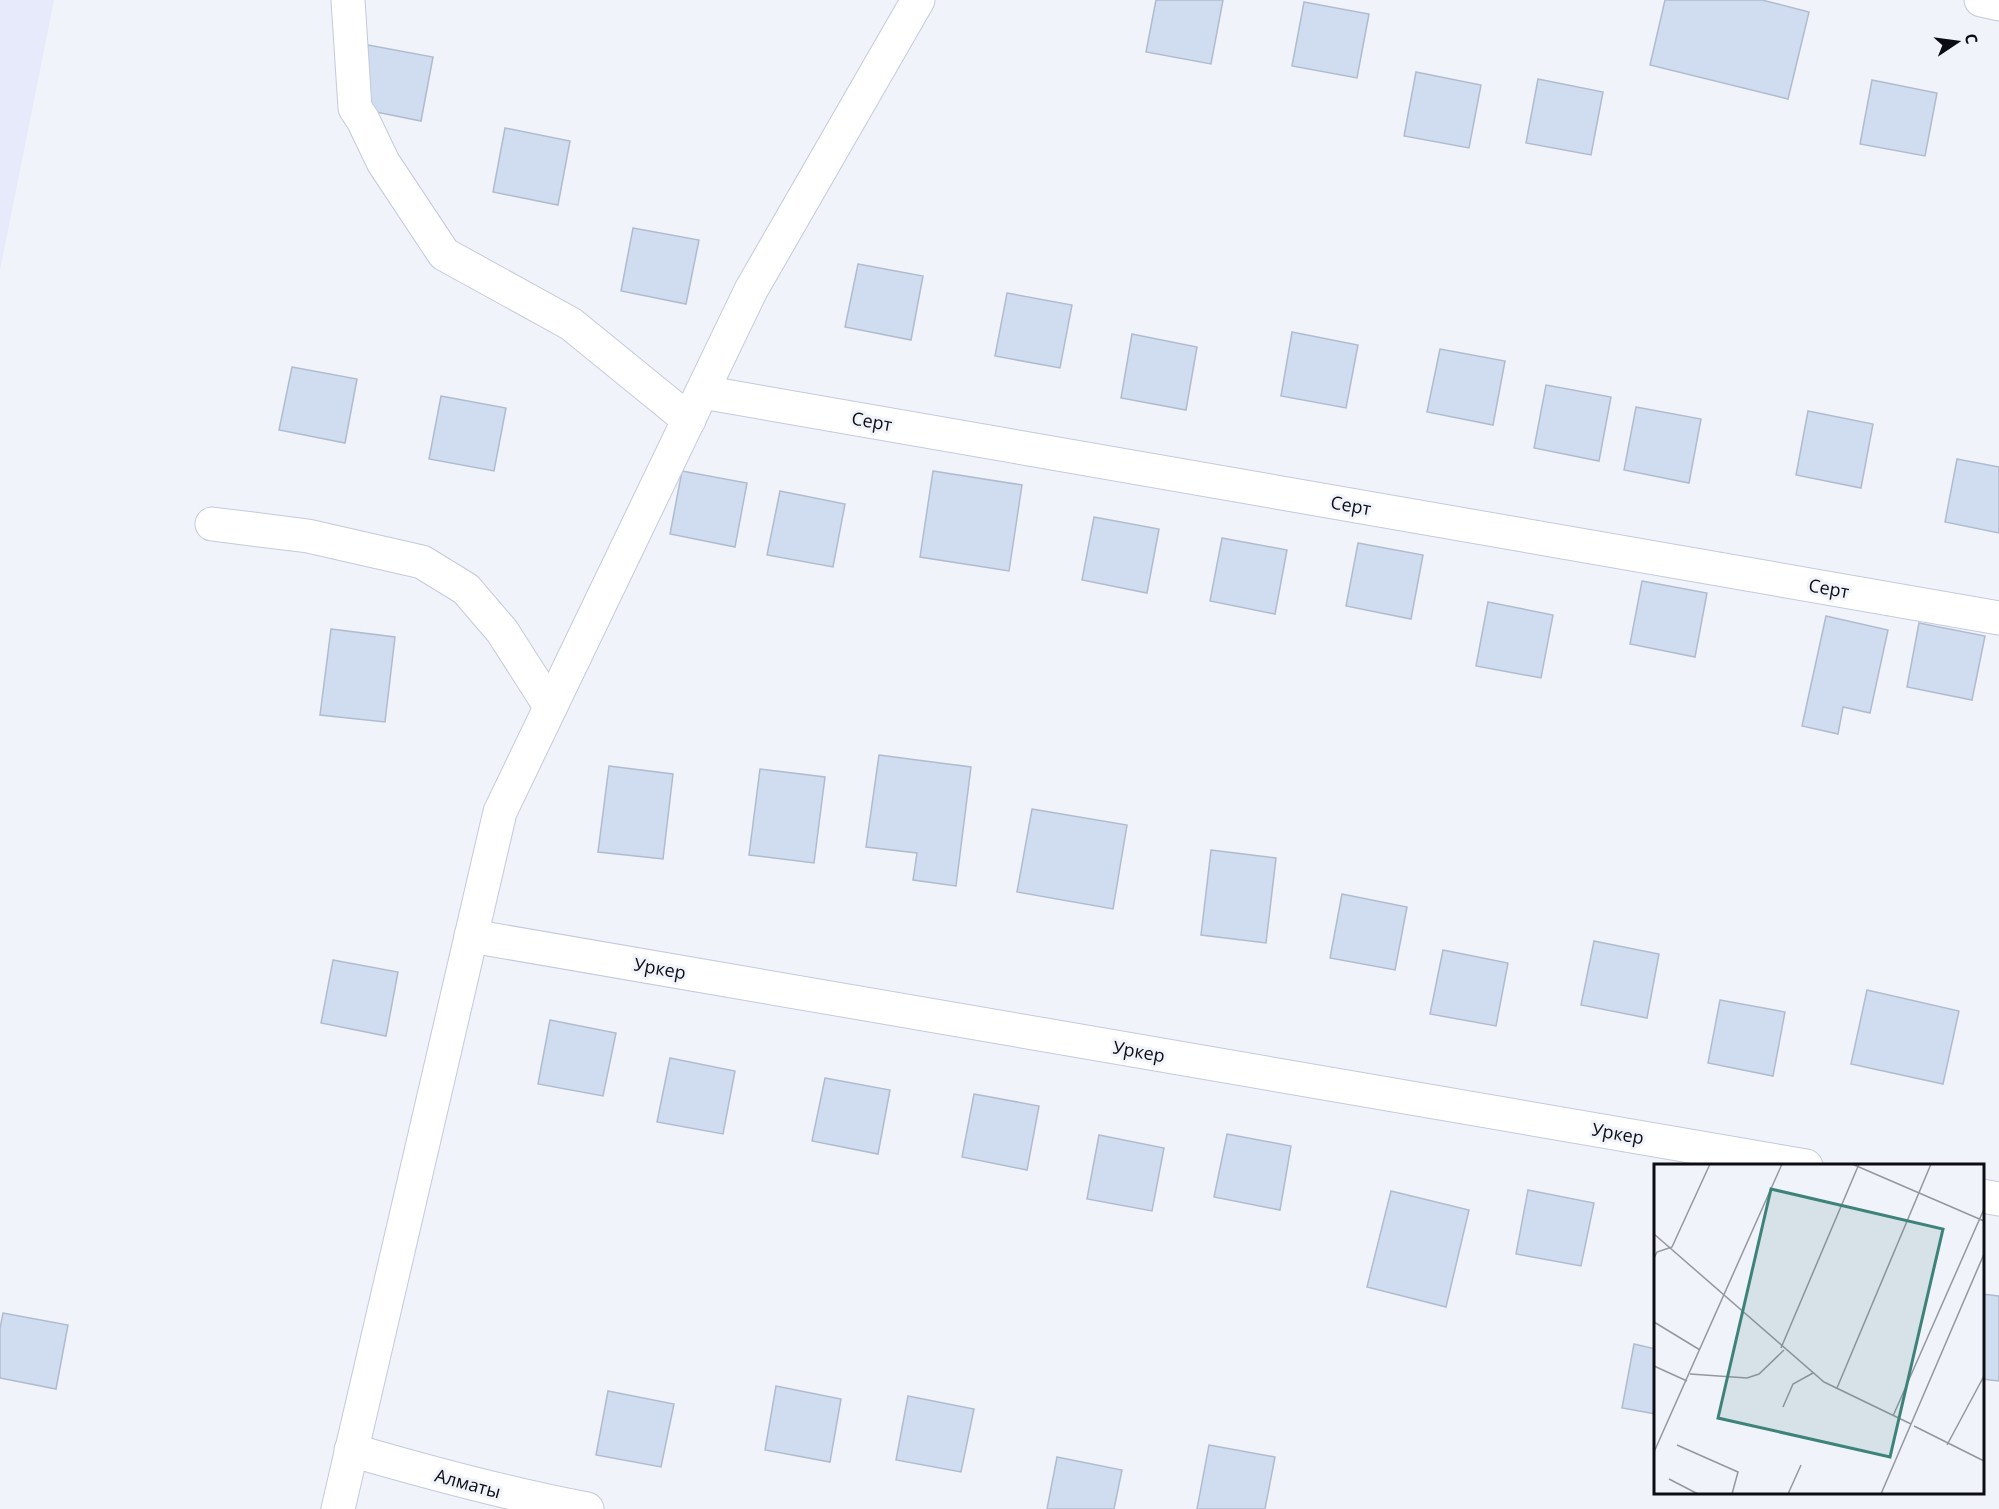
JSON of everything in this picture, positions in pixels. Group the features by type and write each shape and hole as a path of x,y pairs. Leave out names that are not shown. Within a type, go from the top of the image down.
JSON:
{"street":[{"path":"348,0 355,108 383,162 444,254 572,324 695,406"},
{"path":"338,1509 500,812 751,290 918,0"},
{"path":"1981,0 1999,4"},
{"name":"Серт","path":"695,406 1999,618"},
{"path":"212,524 308,536 422,562 466,589 502,631 550,706"},
{"name":"Уркер","path":"471,936 1794,1164"},
{"path":"1984,1196 1999,1199"},
{"name":"Алматы","path":"351,1450 458,1481 587,1509"}],"shaded area":[{"path":"0,0 54,0 0,270"}],"building":[{"path":"1156,0 1223,0 1211,64 1146,52"},
{"path":"1665,0 1762,0 1809,12 1788,99 1650,65"},
{"path":"1304,2 1369,14 1357,78 1292,66"},
{"path":"368,45 433,57 421,121 356,108"},
{"path":"1416,72 1481,85 1469,148 1404,136"},
{"path":"1538,79 1603,92 1591,155 1526,143"},
{"path":"1872,80 1937,93 1925,156 1860,144"},
{"path":"505,128 570,141 558,205 493,192"},
{"path":"633,228 699,240 686,304 621,291"},
{"path":"858,264 923,276 911,340 845,327"},
{"path":"1007,293 1072,305 1060,368 995,356"},
{"path":"1292,332 1358,345 1346,408 1281,396"},
{"path":"1132,334 1197,347 1186,410 1121,398"},
{"path":"1440,349 1505,361 1493,425 1427,412"},
{"path":"292,367 357,379 345,443 279,430"},
{"path":"1546,385 1611,397 1599,461 1534,448"},
{"path":"441,396 506,408 494,471 429,459"},
{"path":"1636,407 1701,419 1689,483 1624,470"},
{"path":"1808,411 1873,424 1861,488 1796,475"},
{"path":"1957,459 1999,467 1999,533 1945,522"},
{"path":"682,471 747,483 735,547 670,534"},
{"path":"933,471 1022,485 1009,571 920,557"},
{"path":"780,491 845,504 833,567 767,555"},
{"path":"1094,517 1159,529 1147,593 1082,580"},
{"path":"1222,538 1287,550 1275,614 1210,601"},
{"path":"1358,543 1423,555 1411,619 1346,606"},
{"path":"1642,581 1707,593 1695,657 1630,644"},
{"path":"1488,602 1553,615 1541,678 1476,666"},
{"path":"1826,616 1888,630 1870,713 1843,707 1838,734 1802,726"},
{"path":"1919,623 1985,636 1972,700 1907,687"},
{"path":"331,629 395,637 385,722 320,715"},
{"path":"879,755 971,767 956,886 913,880 917,853 866,847"},
{"path":"609,766 673,774 663,859 598,852"},
{"path":"760,769 825,777 814,863 749,855"},
{"path":"1032,809 1127,825 1113,909 1017,892"},
{"path":"1211,850 1276,858 1266,943 1201,935"},
{"path":"1342,894 1407,907 1395,970 1330,958"},
{"path":"1594,941 1659,954 1647,1018 1581,1005"},
{"path":"1443,950 1508,963 1496,1026 1430,1014"},
{"path":"333,960 398,972 386,1036 321,1023"},
{"path":"1867,990 1959,1011 1943,1084 1851,1064"},
{"path":"1720,1000 1785,1012 1773,1076 1708,1063"},
{"path":"550,1020 616,1033 603,1096 538,1084"},
{"path":"670,1058 735,1071 723,1134 657,1122"},
{"path":"825,1078 890,1090 878,1154 812,1141"},
{"path":"974,1094 1039,1106 1027,1170 962,1157"},
{"path":"1227,1134 1291,1146 1280,1210 1214,1197"},
{"path":"1099,1135 1164,1148 1152,1211 1087,1199"},
{"path":"1528,1190 1594,1203 1581,1266 1516,1254"},
{"path":"1391,1191 1469,1210 1446,1307 1367,1287"},
{"path":"1984,1294 1999,1296 1999,1381 1984,1379"},
{"path":"3,1313 68,1325 56,1389 0,1378 0,1328"},
{"path":"1634,1344 1654,1349 1654,1414 1622,1408"},
{"path":"776,1386 841,1399 830,1462 765,1450"},
{"path":"608,1391 674,1404 661,1467 596,1455"},
{"path":"908,1396 974,1409 961,1472 896,1460"},
{"path":"1209,1445 1275,1457 1265,1509 1197,1509"},
{"path":"1057,1457 1122,1470 1114,1509 1047,1509"}]}
